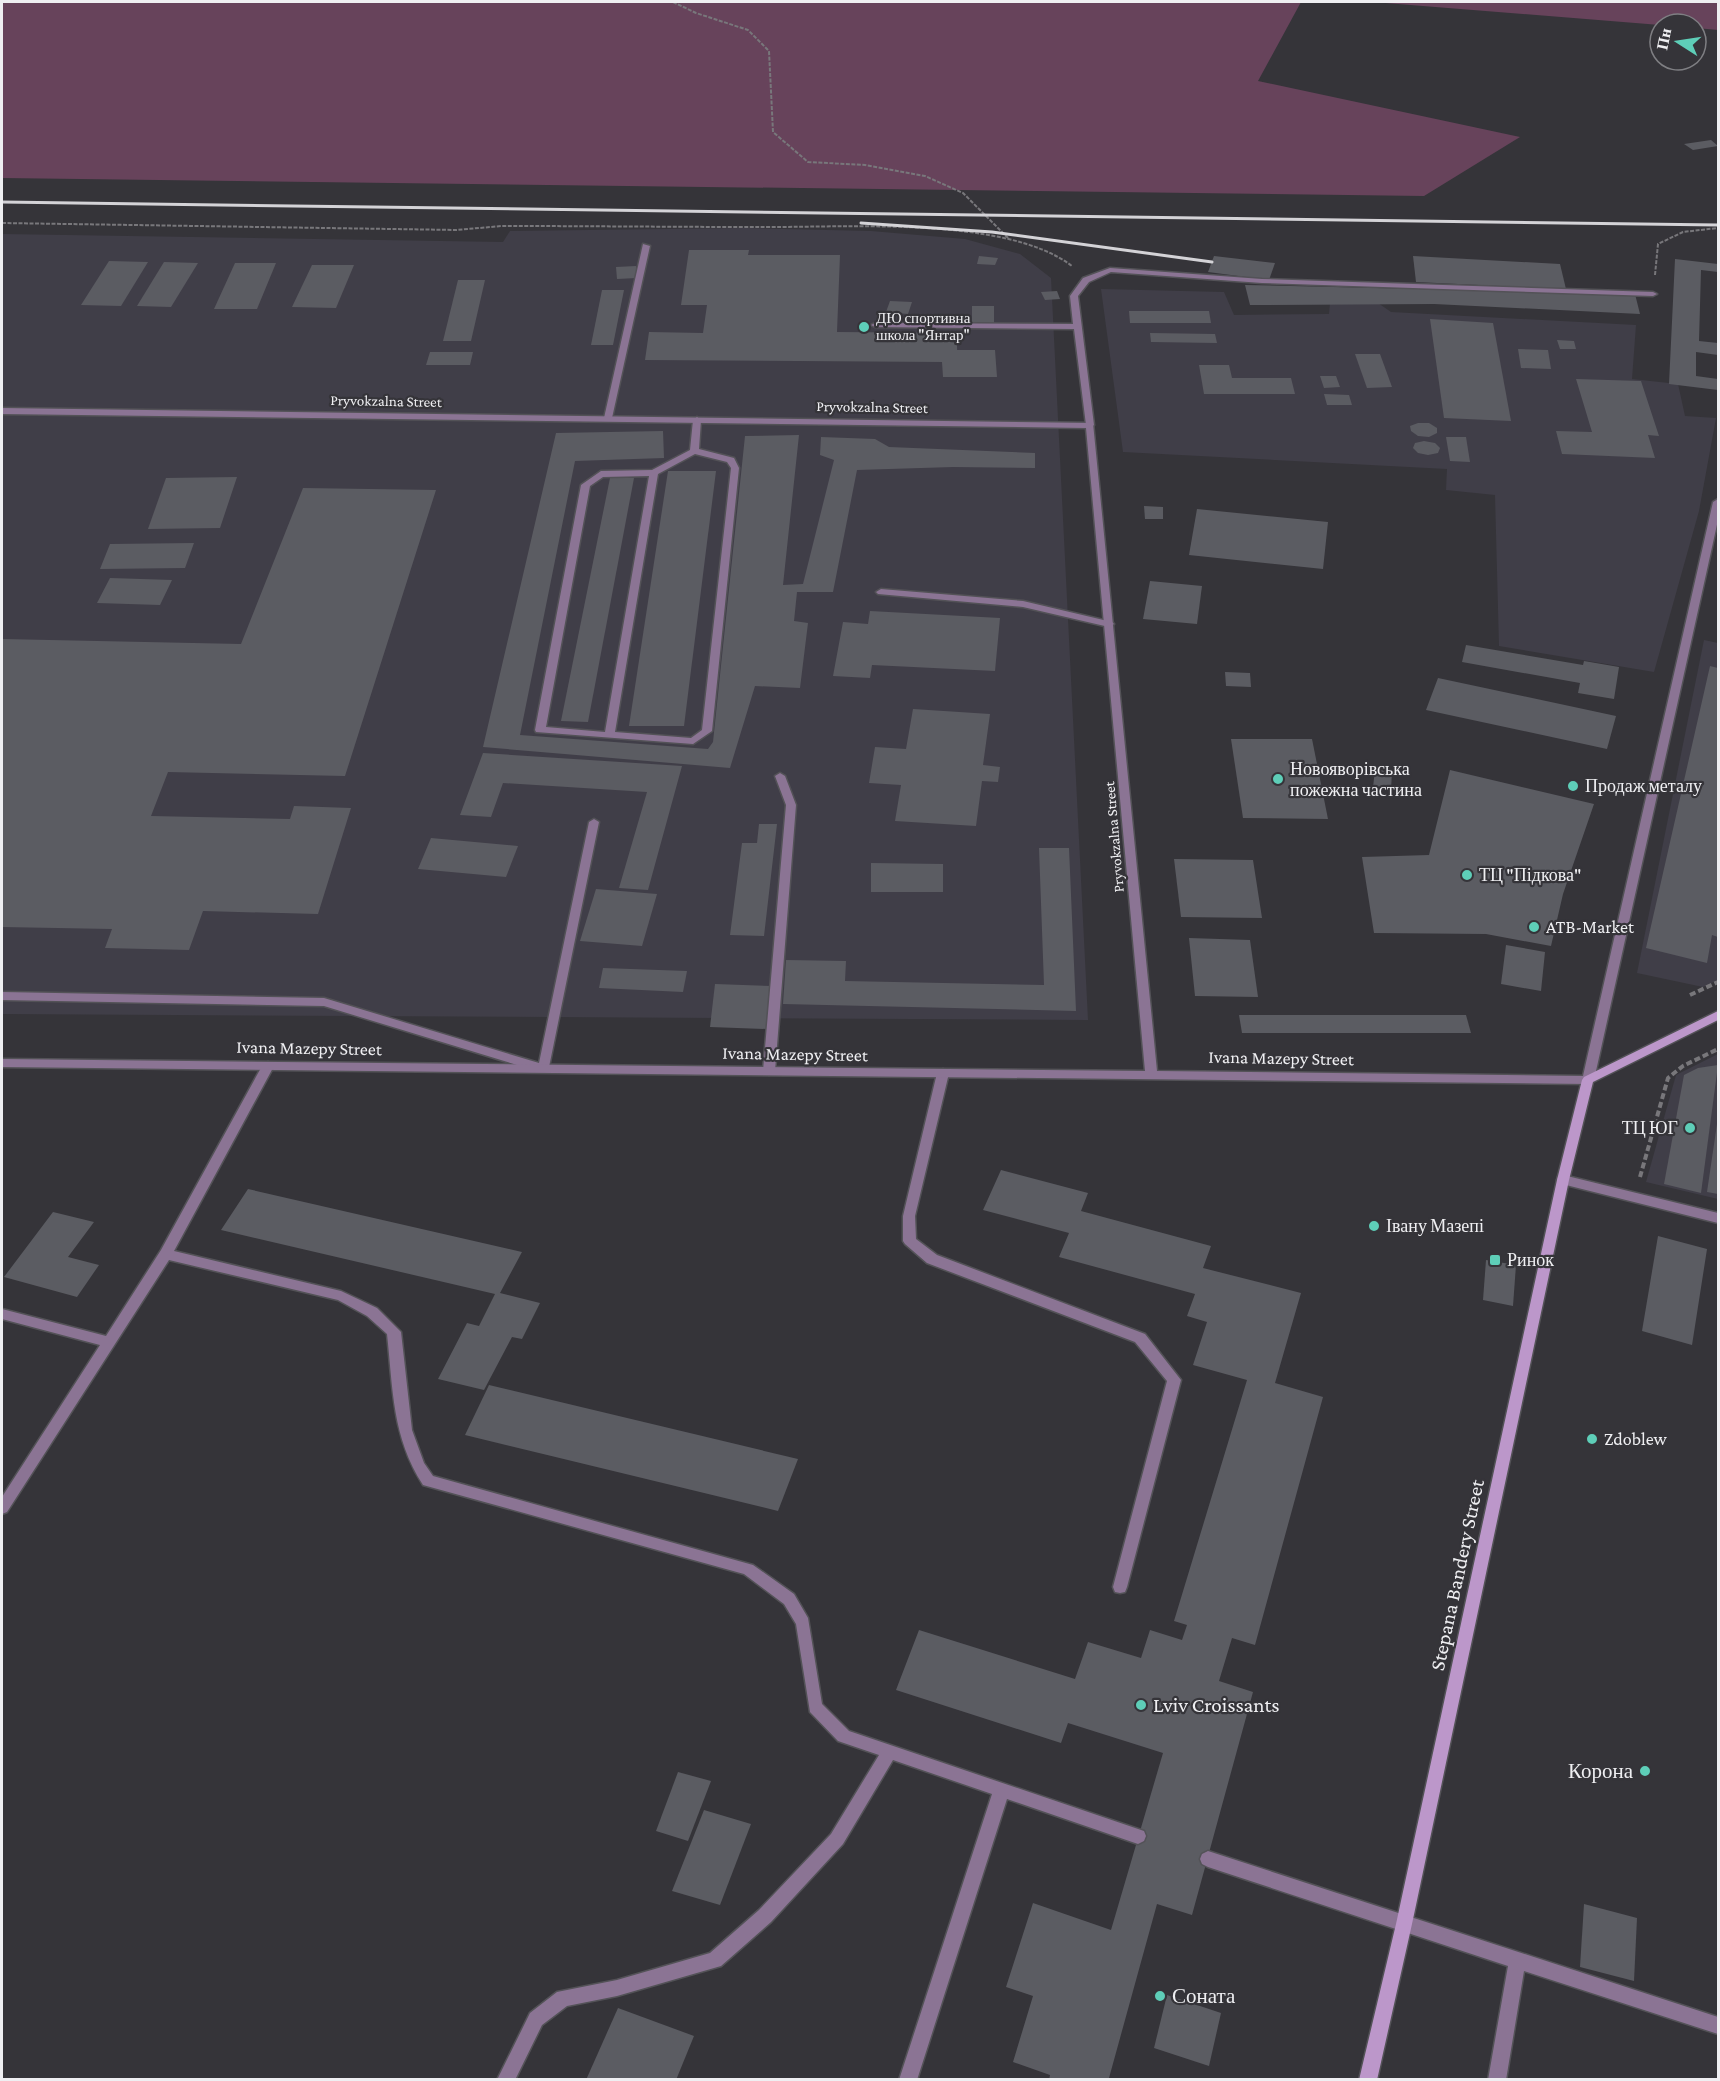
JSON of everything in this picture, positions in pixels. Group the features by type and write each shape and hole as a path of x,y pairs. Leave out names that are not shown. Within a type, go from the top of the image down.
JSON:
{"street":[{"path":"608,418 646,246"},
{"path":"1090,425 1074,296 1086,280 1110,270 1262,281 1653,294"},
{"path":"875,325 1078,327"},
{"name":"Pryvokzalna Street","path":"2,411 1090,425 1151,1075"},
{"path":"694,451 697,420"},
{"path":"694,451 731,460 735,468 707,731 693,741 551,733 540,730 539,723 586,484 601,474 654,473 694,451"},
{"path":"609,736 654,473"},
{"path":"1588,1080 1719,502"},
{"path":"881,592 1023,604 1109,624"},
{"path":"769,1071 791,805 780,776"},
{"path":"2,996 324,1002 544,1069 594,822"},
{"path":"1588,1080 1719,1015"},
{"name":"Ivana Mazepy Street","path":"2,1063 1588,1080"},
{"path":"2,1508 166,1254 268,1066"},
{"path":"944,1073 909,1216 910,1241 932,1259 1140,1338 1174,1380 1120,1587"},
{"name":"Stepana Bandery Street","path":"1368,2079 1404,1923 1563,1180 1588,1080"},
{"path":"1563,1180 1719,1218"},
{"path":"166,1254 341,1296 372,1312 394,1332 407,1440 415,1465 428,1481 748,1569 789,1599 803,1623 815,1707 844,1736 1138,1836"},
{"path":"2,1314 108,1342"},
{"path":"506,2079 536,2019 562,1998 617,1988 715,1960 765,1916 837,1839 889,1752"},
{"path":"908,2079 1001,1791"},
{"path":"1208,1859 1719,2026"},
{"path":"1497,2079 1518,1959"}],"path":[{"path":"674,2 681,7 728,20 762,40 769,51 773,132 808,162 865,165 925,177 963,193 1010,239"},
{"path":"2,223 456,230 502,226 837,226 958,232 1041,246 1066,260 1086,280"},
{"path":"1653,294 1658,244 1683,232 1719,228"},
{"path":"1690,995 1719,982"},
{"path":"1634,1197 1668,1078 1683,1066 1719,1049"}],"shaded area":[{"path":"2,2 1301,2 1258,81 1520,137 1424,196 2,178"},
{"path":"1373,2 1718,2 1718,30 1708,29 1708,12 1648,12 1648,24"},
{"path":"746,228 871,231 965,239 1020,254 1051,278 1088,1020 2,1014 2,234 503,242 510,231"},
{"path":"1101,289 1224,292 1234,315 1329,314 1330,303 1378,303 1391,312 1636,325 1632,379 1678,384 1685,416 1716,418 1699,511 1654,672 1499,646 1495,495 1446,490 1447,469 1123,452"},
{"path":"1704,640 1718,643 1718,980 1703,987 1637,973"},
{"name":"ТЦ ЮГ","path":"1718,1054 1718,1199 1646,1182 1676,1075"}],"building":[{"path":"1711,140 1718,146 1693,150 1684,144"},
{"path":"689,250 749,250 748,255 840,255 837,332 957,333 957,350 995,350 997,377 943,377 942,362 645,360 649,332 703,333 707,305 681,305"},
{"path":"979,256 998,258 995,265 977,264"},
{"path":"1214,256 1275,263 1269,280 1208,272"},
{"path":"1413,256 1560,264 1566,289 1416,282"},
{"path":"1675,259 1718,264 1718,272 1701,270 1699,341 1718,343 1718,355 1696,352 1696,376 1718,379 1718,390 1669,384"},
{"path":"109,261 148,262 121,306 81,305"},
{"path":"164,262 198,263 171,307 137,306"},
{"path":"235,263 276,263 257,309 214,309"},
{"path":"312,265 354,265 336,308 292,307"},
{"path":"636,266 637,278 617,279 616,267"},
{"path":"458,280 485,280 471,341 443,341"},
{"path":"1245,285 1635,294 1640,314 1434,304 1250,305"},
{"path":"602,290 624,290 613,345 591,345"},
{"path":"1057,291 1060,299 1045,300 1041,292"},
{"path":"890,301 912,302 908,314 886,312"},
{"path":"972,306 994,306 994,323 972,322"},
{"path":"1129,311 1209,311 1211,323 1130,323"},
{"path":"1430,319 1493,323 1511,421 1444,418"},
{"path":"1150,333 1215,334 1217,343 1151,342"},
{"path":"1557,340 1574,341 1576,349 1560,349"},
{"path":"1518,349 1548,350 1551,369 1521,368"},
{"path":"430,352 473,352 470,365 426,365"},
{"path":"1355,354 1380,354 1392,387 1367,388"},
{"path":"1199,365 1229,365 1232,378 1291,378 1295,394 1204,394"},
{"path":"1320,376 1336,376 1340,387 1324,388"},
{"path":"1576,379 1641,381 1659,436 1648,435 1655,458 1562,454 1556,431 1592,432"},
{"path":"1324,394 1349,395 1352,405 1327,405"},
{"path":"1429,423 1437,428 1437,433 1429,437 1418,436 1411,431 1410,426"},
{"path":"663,431 664,458 575,461 520,735 708,749 713,742 745,436 799,435 783,585 803,584 834,460 820,455 821,437 875,439 889,447 1035,453 1035,468 953,467 857,470 833,592 797,592 794,621 808,623 800,688 755,686 730,768 483,747 556,433"},
{"path":"1446,437 1466,437 1470,462 1450,461"},
{"path":"1424,441 1435,443 1440,448 1438,453 1428,455 1418,453 1413,448 1415,443"},
{"path":"668,471 716,471 684,726 629,726"},
{"path":"237,477 220,528 148,529 166,478"},
{"path":"610,478 634,478 588,722 561,721"},
{"path":"303,488 436,490 345,776 168,772 151,816 290,819 294,806 351,808 318,914 203,911 189,950 105,948 112,929 2,927 2,639 241,644"},
{"path":"1144,506 1163,507 1163,519 1145,519"},
{"path":"1197,509 1328,522 1323,569 1189,555"},
{"path":"194,543 185,568 100,569 110,544"},
{"path":"110,578 172,580 160,605 97,603"},
{"path":"1150,581 1202,586 1197,624 1143,619"},
{"path":"870,611 1000,618 995,671 872,665 870,678 833,676 843,622 868,624"},
{"path":"1466,645 1583,665 1584,661 1619,667 1614,699 1578,693 1580,683 1462,662"},
{"path":"1710,666 1718,668 1718,937 1712,935 1707,963 1646,948"},
{"path":"1225,672 1250,673 1251,687 1226,686"},
{"path":"1438,678 1616,716 1607,749 1426,710"},
{"path":"913,709 990,714 983,765 1000,767 998,782 982,781 976,826 895,821 901,785 869,783 875,747 906,749"},
{"name":"Новояворівська пожежна частина","path":"1231,739 1312,739 1328,819 1243,818"},
{"path":"483,753 682,766 648,890 619,888 647,792 503,783 491,817 460,815"},
{"path":"1375,769 1392,771 1391,790 1373,788"},
{"name":"ТЦ \"Підкова\"","path":"1450,770 1594,804 1563,894 1551,946 1486,934 1374,933 1362,857 1429,855"},
{"path":"759,824 777,824 764,936 730,935 742,843 757,843"},
{"path":"431,838 518,846 506,877 418,869"},
{"path":"1039,848 1069,848 1076,1011 783,1004 786,960 846,961 845,981 1044,985"},
{"path":"1174,859 1253,860 1262,918 1181,917"},
{"path":"871,863 943,864 943,892 871,892"},
{"path":"596,889 657,894 642,946 580,941"},
{"path":"1189,938 1250,940 1258,997 1195,996"},
{"path":"1506,945 1545,952 1541,991 1501,984"},
{"path":"603,968 687,971 683,992 599,988"},
{"path":"715,984 772,986 767,1029 710,1027"},
{"path":"1239,1015 1466,1015 1471,1033 1242,1033"},
{"path":"1718,1065 1701,1193 1664,1184 1684,1075 1698,1068"},
{"path":"1718,1124 1718,1194 1707,1192"},
{"path":"1001,1170 1088,1193 1081,1211 1211,1246 1203,1268 1301,1293 1275,1383 1323,1397 1255,1645 1232,1638 1219,1681 1253,1692 1192,1915 1157,1904 1109,2078 1113,2080 1049,2080 1050,2075 1013,2062 1033,1996 1006,1987 1033,1903 1111,1930 1163,1753 1068,1723 1061,1743 896,1690 919,1630 1075,1679 1088,1642 1141,1658 1150,1630 1182,1640 1187,1625 1174,1621 1247,1380 1193,1365 1207,1322 1187,1316 1195,1294 1059,1257 1069,1233 983,1210"},
{"path":"248,1189 522,1252 500,1293 540,1303 522,1339 512,1337 484,1390 438,1379 467,1323 479,1326 495,1294 221,1230"},
{"path":"53,1212 94,1222 68,1257 99,1265 77,1297 4,1277"},
{"path":"1658,1236 1707,1249 1692,1345 1642,1331"},
{"path":"1486,1260 1516,1265 1513,1306 1483,1300"},
{"path":"489,1385 798,1459 778,1511 465,1435"},
{"path":"678,1772 711,1781 688,1841 656,1831"},
{"path":"704,1810 751,1824 720,1905 672,1891"},
{"path":"1584,1904 1637,1918 1634,1981 1580,1967"},
{"path":"1167,1995 1221,2013 1209,2066 1154,2048"},
{"path":"618,2008 694,2036 676,2080 586,2080"}],"railway":[{"path":"2,202 1718,225"},
{"path":"861,223 992,232 1212,262"}],"place":[{"name":"ДЮ спортивна школа \"Янтар\"","path":"864,327"},
{"name":"Новояворівська пожежна частина","path":"1278,779"},
{"name":"Продаж металу","path":"1573,786"},
{"name":"ТЦ \"Підкова\"","path":"1467,875"},
{"name":"ATB-Market","path":"1534,927"},
{"name":"ТЦ ЮГ","path":"1690,1128"},
{"name":"Івану Мазепі","path":"1374,1226"},
{"name":"Ринок","path":"1495,1260"},
{"name":"Zdoblew","path":"1592,1439"},
{"name":"Lviv Croissants","path":"1141,1705"},
{"name":"Корона","path":"1645,1771"},
{"name":"Соната","path":"1160,1996"}]}
